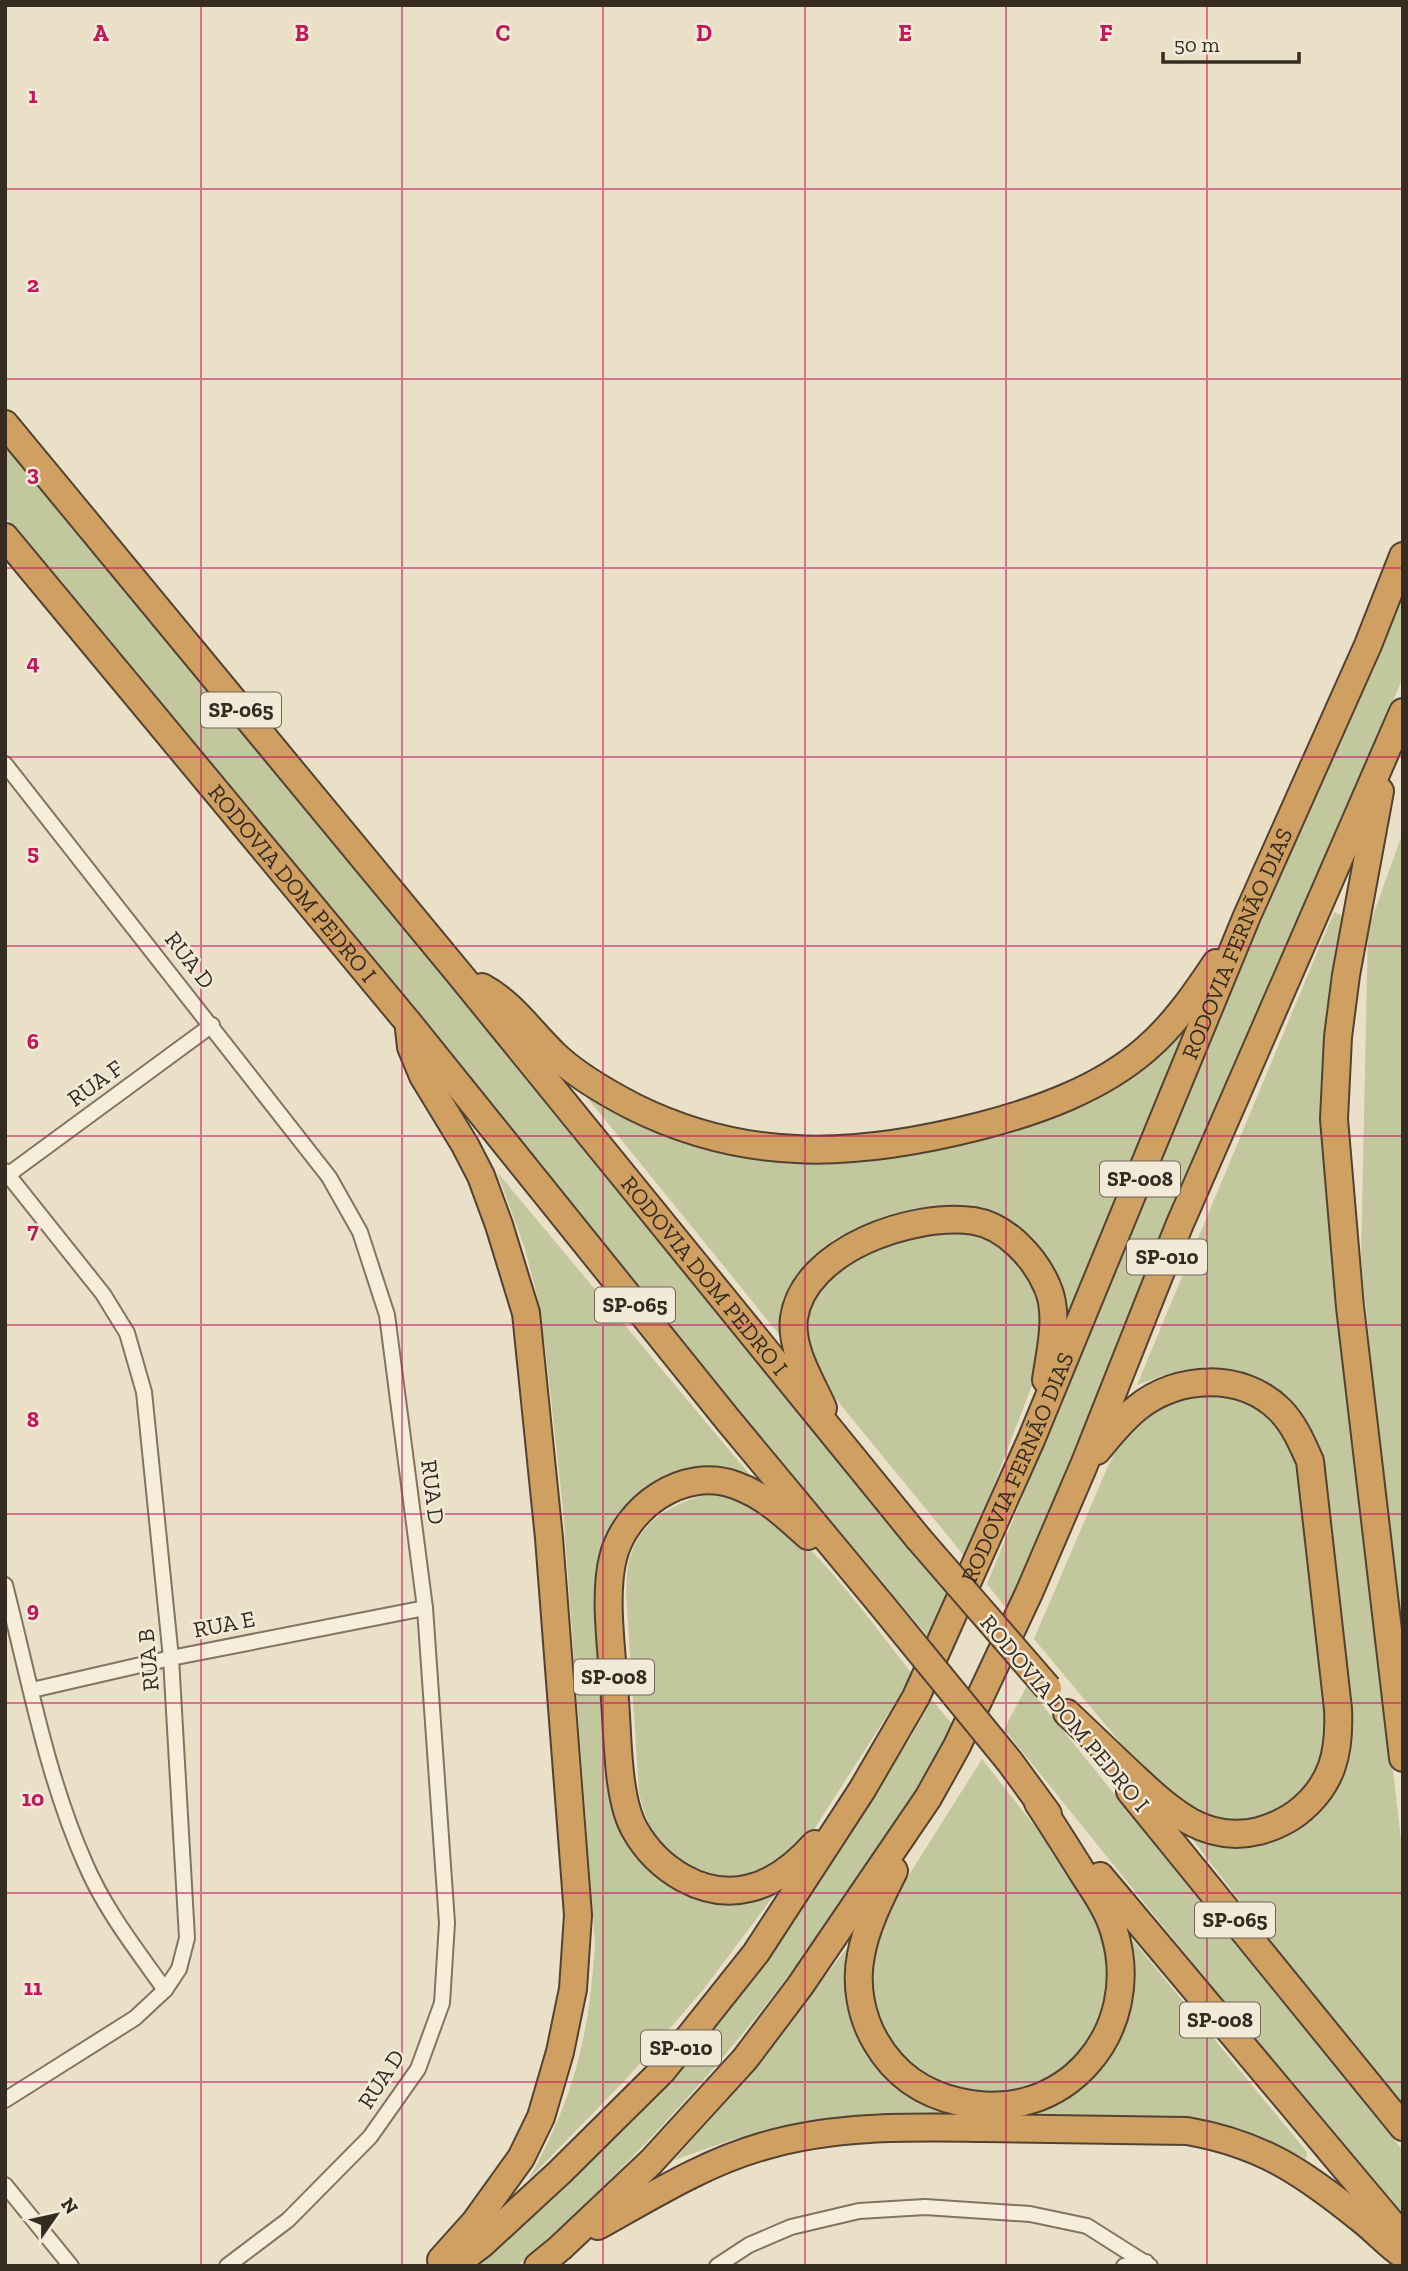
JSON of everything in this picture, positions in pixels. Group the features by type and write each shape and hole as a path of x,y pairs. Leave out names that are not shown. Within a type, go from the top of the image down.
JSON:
{"highway":[{"name":"RODOVIA DOM PEDRO I","path":"5,424 461,976 918,1538 1048,1688 1403,2127"},
{"name":"RODOVIA DOM PEDRO I","path":"5,537 407,1021 728,1420 1010,1762 1038,1802 1403,2237"},
{"name":"RODOVIA FERNÃO DIAS","path":"453,2266 482,2244 560,2172 663,2070 756,1953 863,1790 916,1697 1031,1440 1247,916 1368,645 1403,556"},
{"name":"SP-010","path":"538,2266 651,2162 745,2059 800,1986 928,1798 957,1746 1024,1605 1084,1465 1195,1188 1403,712"},
{"path":"1391,739 1366,857 1346,975 1338,1037 1334,1119 1350,1307 1403,1758"},
{"path":"461,976 490,991 515,1012 558,1058 594,1084 635,1107 722,1140 770,1148 816,1151 867,1149 942,1136 1000,1121 1046,1106 1087,1087 1145,1050 1173,1023 1247,916"},
{"path":"407,1021 411,1048 423,1076 481,1176 526,1313 547,1512 578,1915 573,1989 560,2052 541,2118 513,2169 475,2222 436,2266"},
{"path":"838,1441 796,1346 794,1320 800,1298 813,1276 833,1258 857,1243 880,1233 941,1220 976,1221 1006,1235 1030,1258 1048,1287 1054,1317 1046,1380 1031,1440"},
{"path":"1067,1713 1166,1807 1209,1831 1228,1834 1250,1833 1270,1828 1288,1820 1306,1806 1322,1788 1334,1763 1339,1735 1310,1461 1296,1430 1281,1411 1266,1398 1219,1382 1177,1386 1157,1394 1138,1407 1084,1465"},
{"name":"SP-008","path":"863,1790 809,1851 774,1878 749,1889 721,1889 692,1882 670,1871 650,1852 634,1829 625,1805 618,1749 609,1591 612,1560 619,1537 636,1513 658,1496 681,1486 706,1480 732,1484 758,1494 873,1594"},
{"path":"928,1798 871,1924 861,1954 858,1980 861,2003 868,2029 883,2054 901,2074 919,2088 944,2099 989,2106 1027,2101 1071,2079 1093,2059 1107,2038 1121,1991 1121,1963 1114,1930 1101,1901 1038,1802"},
{"path":"560,2248 691,2174 766,2145 829,2133 904,2127 1187,2132 1218,2137 1247,2146 1306,2176 1403,2255"}],"street":[{"name":"RUA D","path":"5,764 330,1177 360,1232 387,1315 425,1608 447,1923 442,2003 418,2069 370,2137 288,2220 227,2266"},
{"name":"RUA F","path":"6,1174 212,1025"},
{"name":"RUA B","path":"5,2100 135,2018 165,1990 179,1969 187,1938 171,1658 144,1392 127,1333 103,1294 6,1174"},
{"path":"5,1585 57,1793 85,1865 113,1918 165,1990"},
{"name":"RUA E","path":"32,1690 171,1658 425,1608"},
{"path":"5,2185 71,2266"},
{"path":"718,2266 749,2245 791,2227 859,2211 925,2207 1030,2214 1087,2226 1148,2264"},
{"path":"1124,2266 1148,2264"}],"green space":[{"path":"5,437 954,1595 931,1640 532,1165 5,516"},
{"path":"1403,586 1403,677 1010,1613 987,1584 1135,1220"},
{"path":"1403,832 1403,1688 1361,1258 1368,929"},
{"path":"1334,912 1343,916 1329,1034 1341,1325 1403,1857 1403,2111 1192,1839 1229,1845 1340,1779 1350,1756 1352,1733 1327,1511 1262,1383 1227,1371 1199,1368 1171,1373 1137,1385"},
{"path":"1187,1024 1065,1325 1062,1289 1053,1268 1036,1247 934,1208 897,1214 859,1228 835,1239 818,1252 804,1270 782,1338 572,1079 708,1144 967,1139"},
{"path":"497,1172 750,1475 715,1472 613,1531 618,1811 670,1882 781,1886 703,1990 628,2077 529,2179 557,2121 577,2066 588,2009 595,1944 563,1509 545,1345 537,1295 525,1249"},
{"path":"937,1231 988,1239 1010,1252 1026,1269 1046,1315 1034,1380 966,1558 831,1393 815,1367 803,1320 822,1278 867,1247"},
{"path":"1231,1392 1270,1413 1299,1460 1328,1734 1322,1760 1311,1783 1293,1802 1273,1814 1249,1822 1222,1822 1195,1813 1149,1777 1034,1639 1123,1437 1142,1416 1189,1393"},
{"path":"720,1492 746,1500 769,1513 792,1532 858,1604 913,1675 813,1831 778,1863 762,1872 741,1877 714,1874 688,1863 657,1837 646,1816 639,1793 626,1593 627,1569 633,1550 650,1524 675,1506"},
{"path":"1027,1686 1403,2151 1403,2216 1270,2059 1004,1729"},
{"path":"932,1700 954,1726 862,1874 758,2014 644,2145 582,2207 517,2266 469,2266 781,1933 830,1864 862,1790 908,1742"},
{"path":"982,1759 1074,1876 1105,1938 1110,1965 1109,2001 1083,2053 1037,2086 986,2095 928,2083 889,2043 878,2021 872,1994 872,1968 877,1942 890,1909"},
{"path":"1131,1938 1307,2152 1306,2159 1244,2132 1179,2119 779,2129 734,2139 674,2160 751,2074 846,1949 856,1945 855,2020 957,2111 1085,2078 1126,1945"}]}
